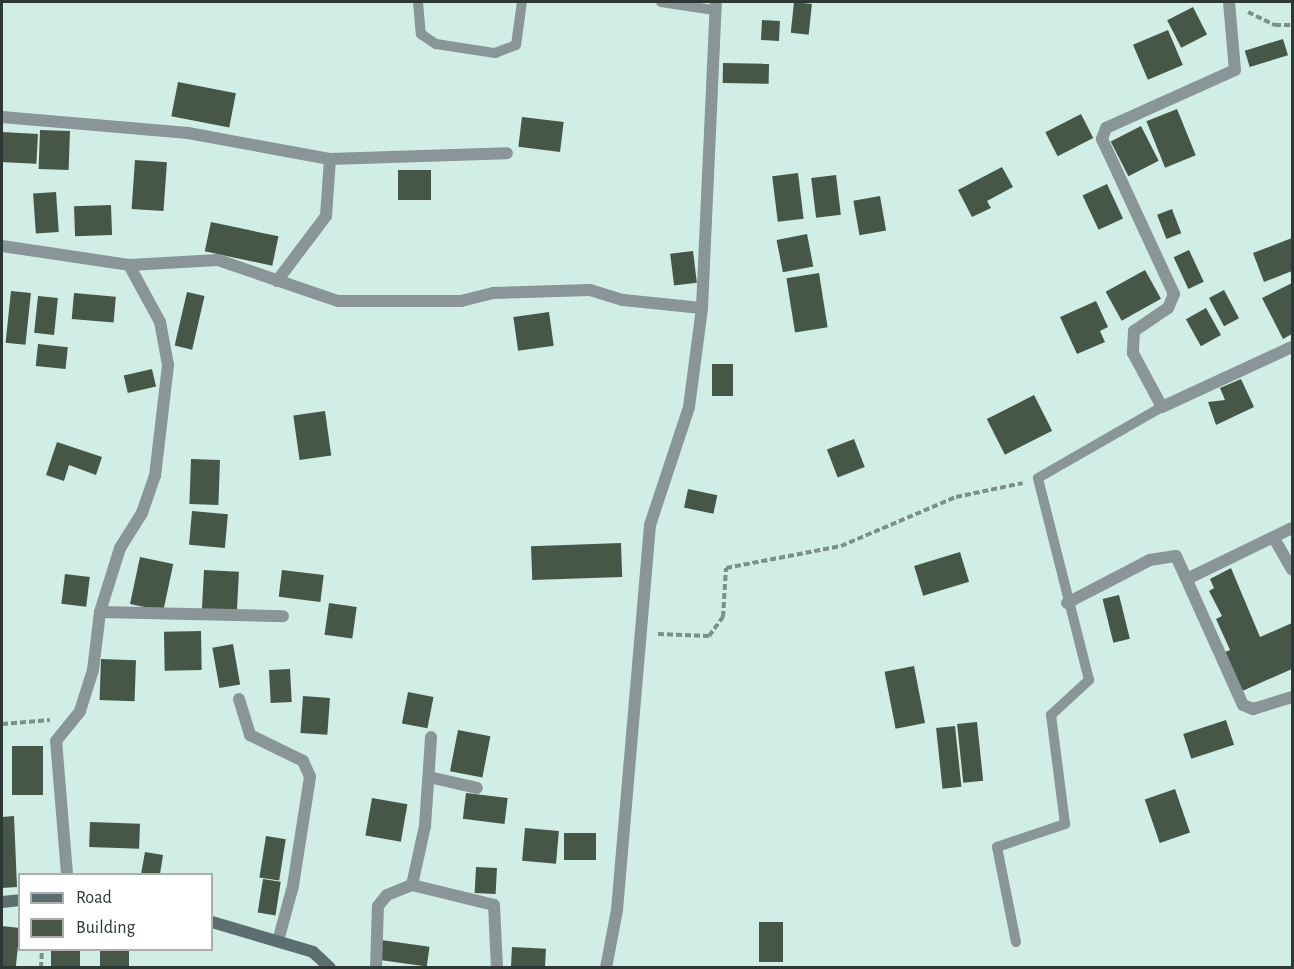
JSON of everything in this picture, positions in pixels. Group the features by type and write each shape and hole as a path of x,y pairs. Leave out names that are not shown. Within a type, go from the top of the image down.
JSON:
{"street":[{"path":"1230,3 1228,25 1235,70 1106,128 1102,139 1174,294 1168,308 1134,331 1132,342 1162,407 1293,347"},
{"path":"606,968 617,910 637,633 651,525 689,407 702,308 715,6"},
{"path":"2,117 188,133 330,159 507,153"},
{"path":"277,281 326,216 330,159"},
{"path":"2,246 129,265 202,258 338,301 460,301 494,293 590,290 622,300 702,308"},
{"path":"67,873 56,741 74,718 93,670 100,612 120,548 142,513 155,476 168,366 160,322 129,265"},
{"path":"1189,578 1275,540 1293,528"},
{"path":"1275,540 1293,569"},
{"path":"1067,603 1166,555 1176,556 1189,578 1243,705 1253,709 1293,697"},
{"path":"100,612 283,616"},
{"path":"239,699 250,735 303,761 310,777 293,886 279,941"},
{"path":"412,885 429,777 431,737"},
{"path":"429,777 477,788"},
{"path":"376,968 378,906 387,895 412,885 494,905 497,968"},
{"path":"2,902 18,900"},
{"path":"213,922 313,952 330,968"}],"lane":[{"path":"418,2 421,34 436,44 495,53 516,45 522,2"},
{"path":"661,2 715,6"},
{"path":"1016,942 995,854 1001,843 1060,829 1067,818 1051,715 1089,680 1067,603 1038,478 1162,407"}],"path":[{"path":"1230,3 1275,25 1293,25"},
{"path":"637,633 709,636 723,617 726,568 841,546 956,497 1038,478"},
{"path":"2,724 74,718"},
{"path":"41,968 42,951"}],"building":[{"path":"794,2 812,4 809,35 791,33"},
{"path":"1193,7 1207,35 1181,48 1167,20"},
{"path":"762,20 780,21 779,41 761,40"},
{"path":"1168,30 1183,65 1148,80 1133,45"},
{"path":"1283,39 1288,55 1250,67 1245,51"},
{"path":"723,63 769,64 769,84 723,83"},
{"path":"178,82 236,93 229,128 171,116"},
{"path":"1177,109 1196,155 1165,168 1146,121"},
{"path":"1081,114 1093,138 1058,156 1045,132"},
{"path":"522,117 564,122 560,152 518,147"},
{"path":"1141,126 1159,161 1128,176 1111,141"},
{"path":"40,130 70,131 69,170 39,169"},
{"path":"2,132 38,134 36,164 2,162"},
{"path":"135,160 167,162 164,211 132,209"},
{"path":"1002,167 1013,187 987,201 991,208 972,217 958,190"},
{"path":"398,170 431,170 431,200 398,200"},
{"path":"798,173 804,219 778,222 772,176"},
{"path":"836,175 841,215 816,218 811,178"},
{"path":"1107,184 1123,218 1099,230 1083,195"},
{"path":"56,192 59,232 36,234 33,194"},
{"path":"880,196 886,230 859,235 853,201"},
{"path":"111,205 112,235 75,236 74,206"},
{"path":"1172,209 1181,233 1166,239 1157,215"},
{"path":"211,222 278,236 272,266 205,251"},
{"path":"807,234 813,266 783,272 777,240"},
{"path":"1292,238 1292,271 1264,282 1253,253"},
{"path":"1189,250 1204,282 1188,289 1174,257"},
{"path":"693,251 697,283 674,286 670,254"},
{"path":"1145,270 1161,299 1122,321 1106,292"},
{"path":"819,273 828,327 795,332 786,278"},
{"path":"1292,283 1292,334 1283,339 1262,298"},
{"path":"1224,290 1239,318 1224,326 1209,298"},
{"path":"11,291 31,293 25,345 6,343"},
{"path":"187,292 205,296 192,350 175,346"},
{"path":"74,293 116,297 114,323 72,319"},
{"path":"38,296 58,298 54,335 34,333"},
{"path":"1096,301 1108,327 1100,331 1105,342 1077,354 1060,317"},
{"path":"1206,308 1221,335 1201,346 1186,319"},
{"path":"549,312 554,346 518,351 513,317"},
{"path":"38,344 68,347 66,369 36,366"},
{"path":"712,364 733,364 733,396 712,396"},
{"path":"152,369 156,387 128,393 124,376"},
{"path":"1241,379 1254,407 1216,425 1208,402 1225,400 1220,388"},
{"path":"1034,395 1052,431 1005,455 987,419"},
{"path":"325,411 331,456 300,460 293,415"},
{"path":"854,439 865,467 838,477 827,449"},
{"path":"57,442 102,457 96,475 69,465 64,481 46,475"},
{"path":"191,459 220,460 218,505 189,504"},
{"path":"688,489 717,495 713,514 684,508"},
{"path":"192,511 228,514 225,548 189,545"},
{"path":"621,543 622,577 532,580 531,546"},
{"path":"960,552 969,582 923,596 914,566"},
{"path":"140,557 173,564 163,611 130,604"},
{"path":"1231,568 1260,637 1292,623 1292,669 1240,692 1223,653 1230,650 1216,619 1222,616 1209,591 1214,588 1210,579"},
{"path":"204,570 239,572 237,613 202,611"},
{"path":"282,570 324,575 320,602 279,597"},
{"path":"65,574 90,577 86,607 61,604"},
{"path":"1119,595 1130,639 1113,643 1103,599"},
{"path":"329,603 357,607 352,639 325,635"},
{"path":"201,631 202,670 165,671 164,632"},
{"path":"233,644 240,684 219,688 212,648"},
{"path":"101,659 136,660 135,701 100,700"},
{"path":"914,666 925,723 896,729 885,672"},
{"path":"290,669 292,702 271,703 269,670"},
{"path":"408,692 434,697 427,728 402,723"},
{"path":"303,696 330,698 327,735 300,733"},
{"path":"1226,720 1234,745 1191,759 1183,734"},
{"path":"977,722 983,781 963,783 957,724"},
{"path":"955,726 961,787 942,789 936,728"},
{"path":"458,730 490,736 482,778 450,771"},
{"path":"12,746 43,746 43,795 12,795"},
{"path":"1175,789 1190,832 1160,843 1145,799"},
{"path":"466,793 508,798 505,824 463,819"},
{"path":"372,798 407,804 401,842 365,835"},
{"path":"14,816 17,887 2,888 2,817"},
{"path":"90,822 140,824 139,849 89,847"},
{"path":"525,828 559,831 556,864 522,861"},
{"path":"564,833 596,833 596,860 564,860"},
{"path":"266,836 286,839 279,881 259,877"},
{"path":"145,852 163,855 160,873 141,873"},
{"path":"476,867 497,868 496,894 475,893"},
{"path":"263,879 281,882 275,915 258,913"},
{"path":"759,922 783,922 783,962 759,962"},
{"path":"2,926 18,928 16,968 2,968"},
{"path":"381,940 430,947 427,967 378,960"},
{"path":"512,947 546,949 545,968 511,968"},
{"path":"51,951 80,951 80,968 51,968"},
{"path":"100,951 129,951 129,968 100,968"}]}
